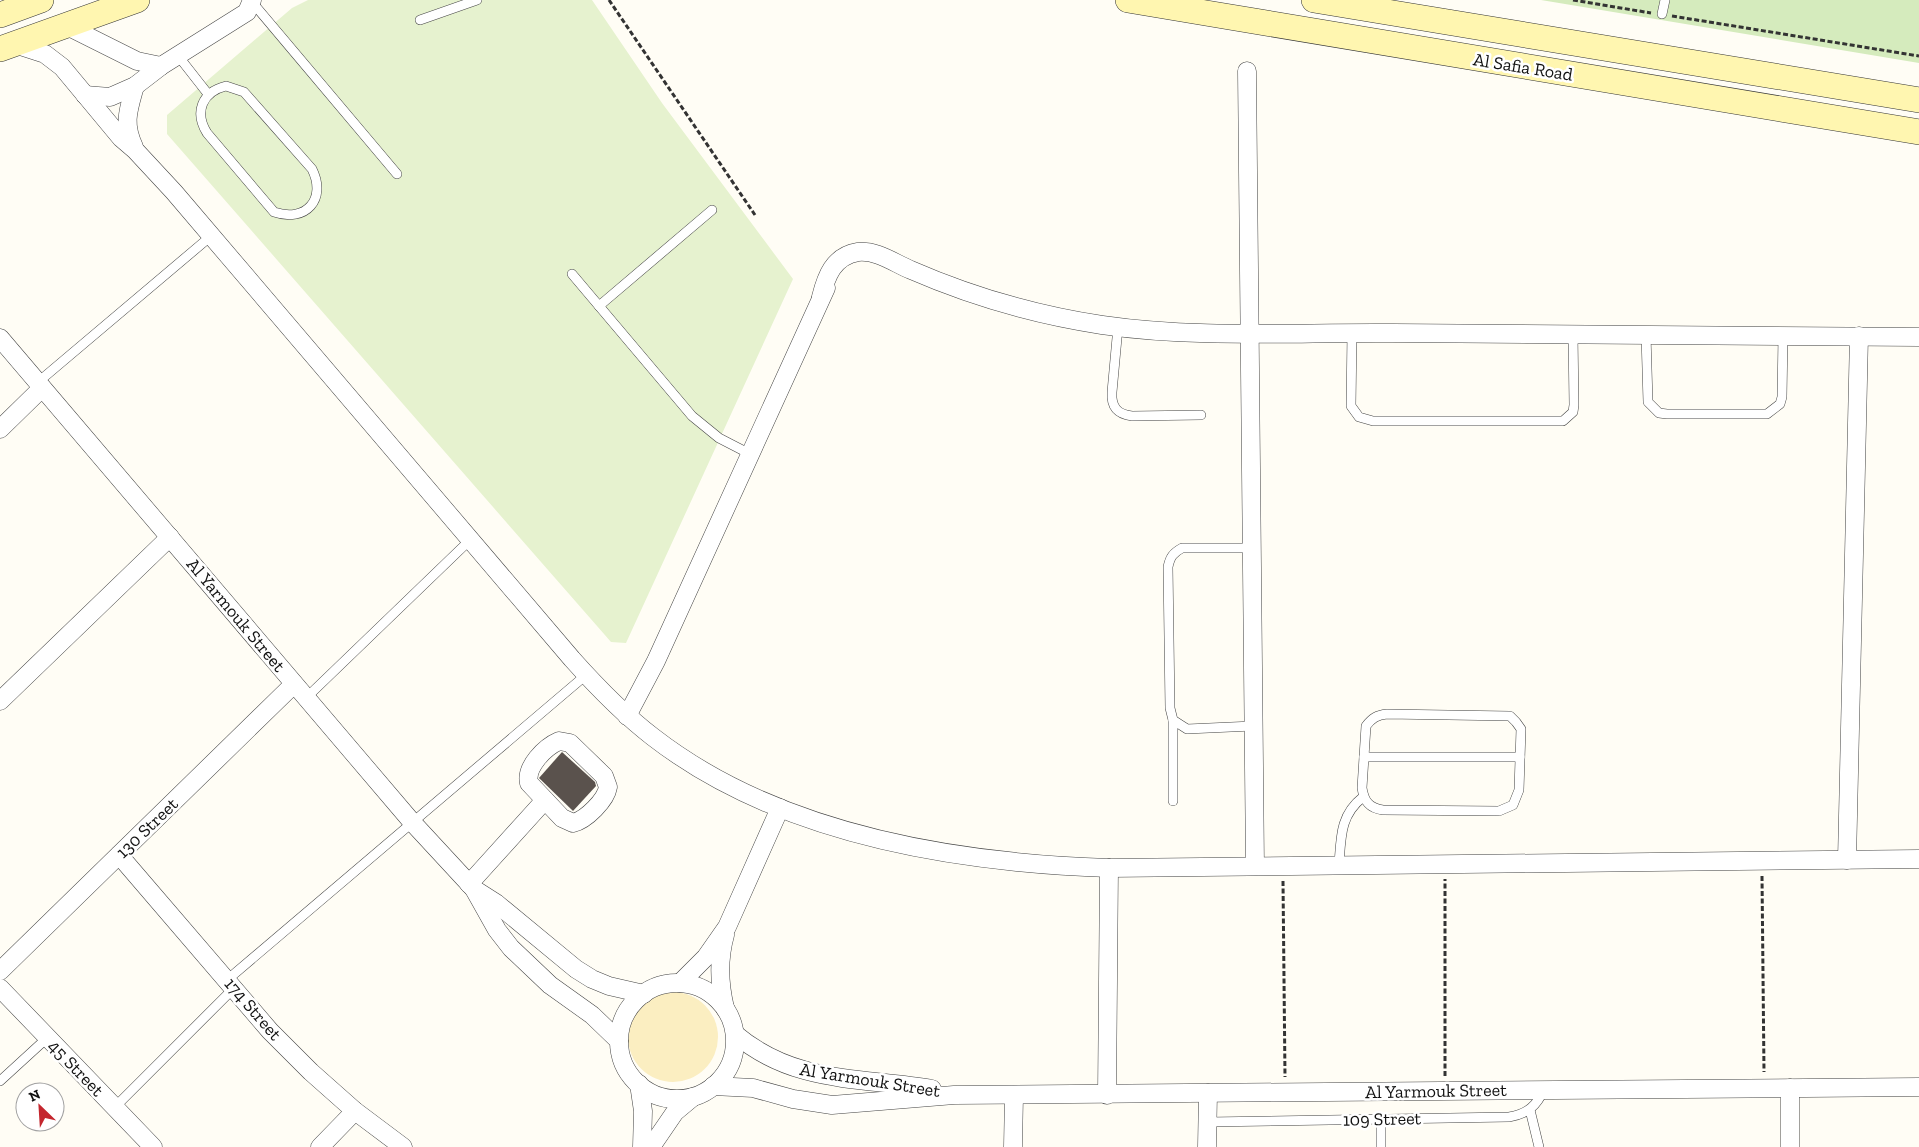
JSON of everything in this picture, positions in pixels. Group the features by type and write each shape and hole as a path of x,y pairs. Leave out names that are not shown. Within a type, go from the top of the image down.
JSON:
{"main road":[{"path":"0,15 41,0"},
{"path":"7,47 137,0"},
{"name":"Al Safia Road","path":"1128,0 1919,132"},
{"name":"Al Safia Road","path":"1314,0 1919,100"}],"street":[{"path":"85,96 110,97 135,86 161,66 179,57 247,12 252,1"},
{"path":"67,26 137,61 161,66"},
{"path":"7,47 45,54 54,60 121,138 135,150 211,236 586,675 627,716 655,739 716,778 780,808 887,842 941,853 996,861 1109,868 1919,859"},
{"path":"1248,71 1253,726 1256,866"},
{"path":"135,86 129,107 127,128 135,150"},
{"path":"627,716 656,661 821,297 828,274 841,258 860,252 876,254 982,298 1072,320 1118,327 1251,333 1919,336"},
{"path":"1847,860 1859,336"},
{"name":"Al Yarmouk Street","path":"0,338 412,822 471,886 497,930 511,948 550,984 592,1015 619,1041"},
{"path":"0,429 40,385"},
{"path":"0,701 170,537"},
{"name":"130 Street","path":"0,971 294,684"},
{"path":"559,741 570,743 607,781 607,792 579,821 567,822 545,800 529,783 528,770 550,747 559,741"},
{"path":"471,886 545,800"},
{"path":"680,983 706,957 727,927 780,808"},
{"name":"174 Street","path":"119,855 270,1031 355,1111 403,1147"},
{"path":"1107,1095 1109,868"},
{"name":"Al Yarmouk Street","path":"471,886 506,910 584,974 609,986 644,994"},
{"path":"651,1147 675,1112 693,1097 712,1086 728,1069 733,1058 735,1034 721,988 720,968 727,927"},
{"path":"693,1097 664,1097 650,1092 628,1072 622,1057 619,1041 626,1014 644,994 655,987 680,983 706,990 726,1008"},
{"name":"45 Street","path":"0,988 153,1147"},
{"name":"Al Yarmouk Street","path":"735,1034 751,1048 792,1068 831,1077 909,1085 954,1094"},
{"path":"639,1084 642,1111 642,1147"},
{"name":"Al Yarmouk Street","path":"712,1086 753,1088 793,1099 832,1105 954,1094 1107,1095 1445,1090 1919,1087"},
{"path":"1790,1088 1790,1147"},
{"path":"1207,1147 1208,1093"},
{"path":"1013,1147 1014,1095"},
{"path":"320,1147 355,1111"}],"lane":[{"path":"420,20 477,0"},
{"path":"1662,14 1665,0"},
{"path":"252,1 397,174"},
{"path":"179,57 208,94"},
{"path":"226,86 244,92 312,170 317,180 318,191 314,202 307,210 296,215 285,216 274,212 266,204 201,124 202,102 208,94 226,86"},
{"path":"599,306 712,210"},
{"path":"40,385 211,236"},
{"path":"572,274 692,416 719,438 750,454"},
{"path":"1118,327 1111,401 1115,409 1123,415 1132,416 1201,415"},
{"path":"1352,333 1351,406 1354,412 1366,420 1382,421 1563,421 1573,412 1574,405 1573,335"},
{"path":"1646,335 1648,402 1659,413 1686,414 1759,414 1774,410 1782,397 1783,336"},
{"path":"306,698 470,540"},
{"path":"1173,801 1173,720 1170,698 1168,567 1170,559 1182,548 1252,548"},
{"path":"114,1108 231,984 412,822 586,675"},
{"path":"1379,715 1510,716 1521,730 1518,798 1507,809 1374,809 1363,797 1364,757 1366,726 1379,715"},
{"path":"1173,720 1187,728 1253,726"},
{"path":"1364,757 1520,757"},
{"path":"1339,865 1341,829 1344,819 1352,806 1363,797"},
{"path":"0,1081 47,1038"},
{"path":"1539,1147 1530,1110 1539,1101 1544,1090"},
{"name":"109 Street","path":"1208,1122 1509,1117 1530,1110"},
{"path":"1381,1119 1381,1147"}],"path":[{"path":"609,0 755,216"},
{"path":"1573,0 1919,56"},
{"path":"1762,860 1764,1088"},
{"path":"1445,864 1445,1090"},
{"path":"1283,865 1286,1092"}],"green space":[{"path":"308,0 592,0 662,103 793,279 626,643 611,642 167,134 167,115 292,8"},
{"path":"1541,0 1919,0 1919,63"}],"sand":[{"path":"673,992 690,995 705,1005 715,1020 718,1037 715,1054 705,1069 690,1079 673,1082 656,1079 641,1069 631,1054 628,1037 631,1020 641,1005 656,995"}],"building":[{"path":"562,752 595,782 596,786 573,811 539,778"}]}
